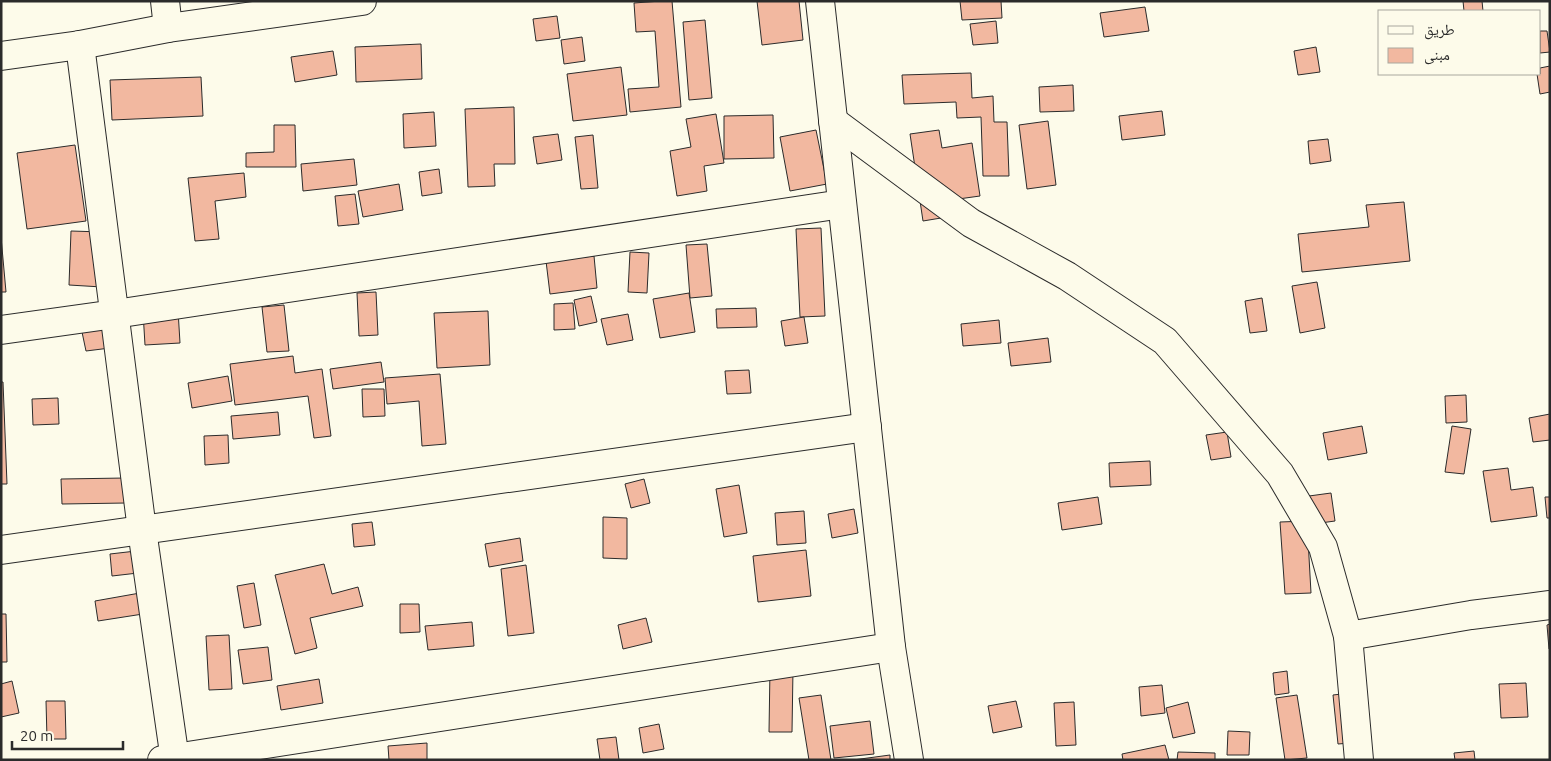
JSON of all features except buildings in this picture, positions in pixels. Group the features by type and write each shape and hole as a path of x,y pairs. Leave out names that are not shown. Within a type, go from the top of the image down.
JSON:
{"street":[{"path":"165,1 168,28"},
{"path":"1,56 80,45 168,28 362,1"},
{"path":"820,1 891,647 909,760"},
{"path":"80,45 170,759 891,647"},
{"path":"833,121 971,223 1067,276 1165,341 1280,474 1323,547 1348,636 1359,760"},
{"path":"1,330 842,204"},
{"path":"1,550 867,427"},
{"path":"1348,636 1471,615 1550,605"}]}
